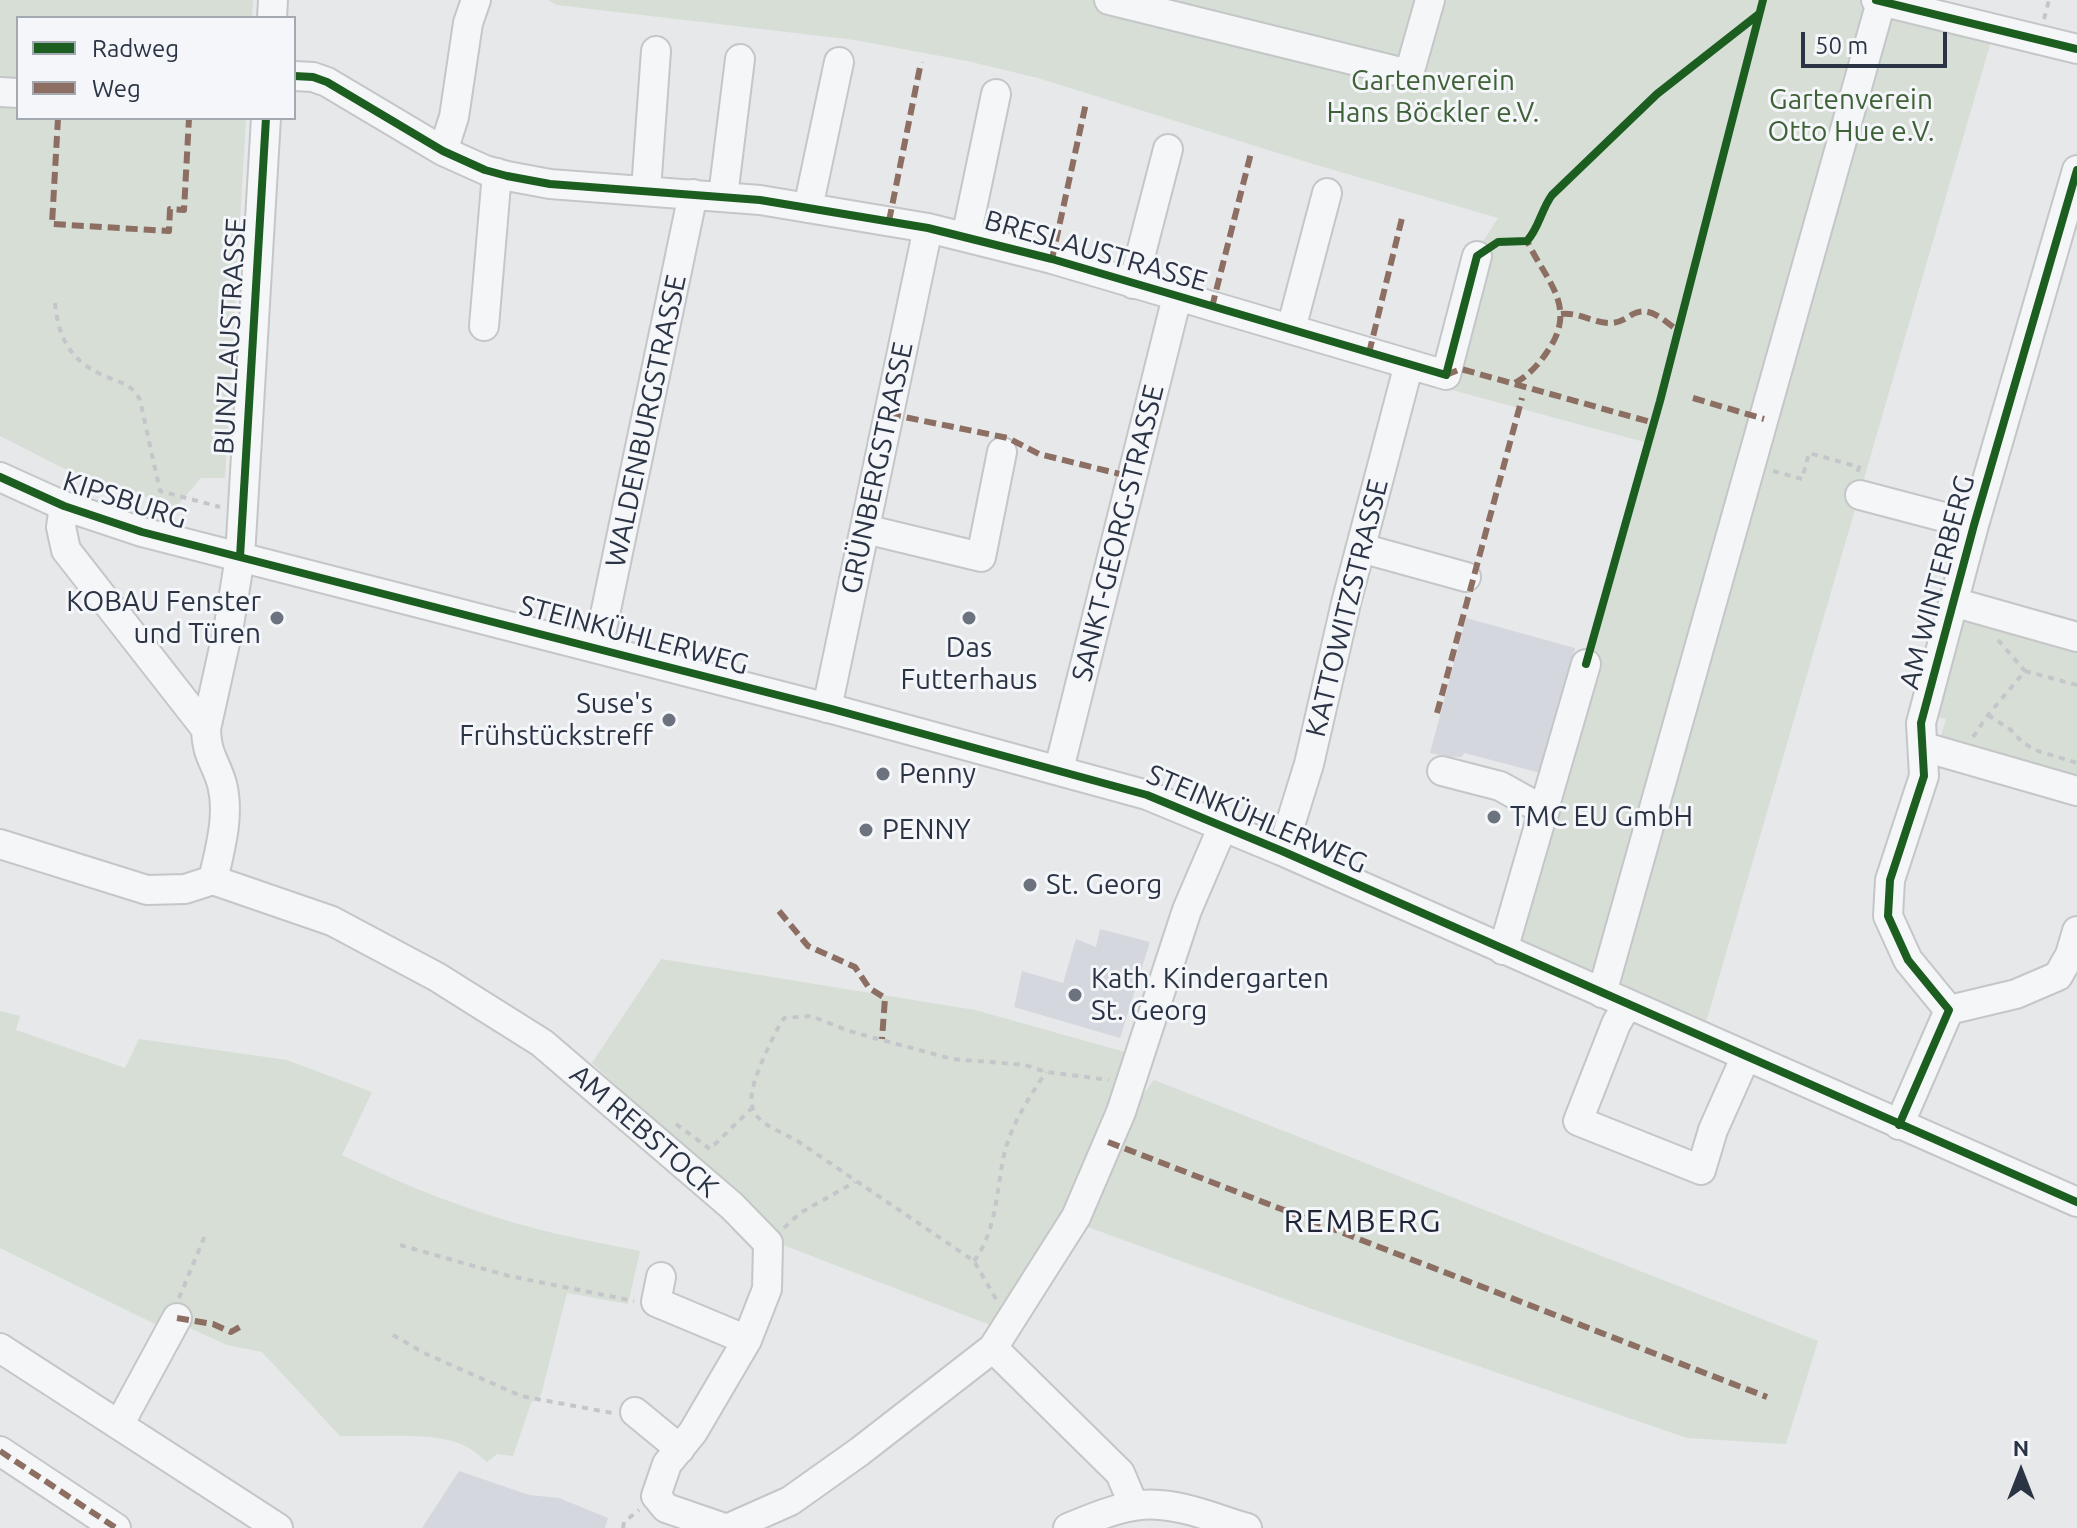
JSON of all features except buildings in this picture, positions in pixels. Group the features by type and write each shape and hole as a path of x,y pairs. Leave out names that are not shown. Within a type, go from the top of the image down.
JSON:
{"street":[{"path":"443,151 454,117 468,23 476,0"},
{"path":"1109,0 1409,74 1430,0"},
{"path":"1746,1056 1713,1130 1701,1170 1578,1121 1616,1024 1614,999 1752,465 1878,1 2077,49"},
{"path":"646,190 656,51"},
{"path":"723,196 740,59"},
{"path":"808,208 839,62"},
{"name":"BRESLAUSTRASSE","path":"296,76 327,82 443,151 497,173 550,184 723,196 928,228 1446,375 1477,256"},
{"path":"966,237 996,94"},
{"name":"BUNZLAUSTRASSE","path":"240,557 266,120"},
{"path":"1133,284 1168,149"},
{"name":"AM WINTERBERG","path":"1949,1010 1908,960 1888,916 1890,880 1924,776 1921,723 1974,525 2077,170"},
{"path":"484,326 497,173"},
{"path":"1291,329 1327,193"},
{"name":"WALDENBURGSTRASSE","path":"598,648 693,194"},
{"name":"GRÜNBERGSTRASSE","path":"827,708 928,228"},
{"name":"SANKT-GEORG-STRASSE","path":"1059,769 1177,297"},
{"name":"KATTOWITZSTRASSE","path":"1282,851 1309,764 1409,364"},
{"path":"865,529 981,557 1002,452"},
{"name":"KIPSBURG","path":"0,477 64,506 142,532 240,557 206,729 207,750 222,786 225,831 213,880"},
{"name":"AM WINTERBERG","path":"1860,495 1974,525"},
{"name":"KIPSBURG","path":"64,506 61,527 66,550 206,729"},
{"path":"1361,548 1466,577"},
{"name":"STEINKÜHLERWEG","path":"240,557 827,708 1147,795 1282,851 2077,1202"},
{"name":"AM WINTERBERG","path":"1953,602 2070,635"},
{"path":"1503,950 1586,664"},
{"path":"1924,747 2077,791"},
{"path":"1442,771 1500,786 1545,811"},
{"path":"726,1528 790,1501 993,1348 1076,1217 1121,1112 1187,910 1223,826"},
{"path":"0,844 147,890 185,889 213,880"},
{"name":"AM REBSTOCK","path":"213,880 332,921 450,985 542,1043 732,1206 768,1243 767,1289 747,1340 693,1432 667,1464 656,1496 666,1508 726,1528"},
{"path":"1899,1125 1949,1010 2016,994 2058,976 2070,955 2077,931"},
{"path":"659,1290 747,1340"},
{"path":"119,1425 177,1318"},
{"path":"0,1348 278,1528"},
{"path":"993,1348 1120,1473 1134,1506"},
{"path":"639,1415 680,1449"},
{"path":"0,1451 116,1528"},
{"path":"1068,1528 1105,1513 1134,1506 1160,1505 1247,1528"}],"path":[{"path":"55,303 66,349 88,367 135,390 160,491 242,513"},
{"path":"1752,465 1802,479 1809,453 1822,456 1859,467 1852,492 1860,495"},
{"path":"1996,614 1991,632 2025,671 2077,685"},
{"path":"1962,758 1988,715 2025,671"},
{"path":"1988,715 2030,747 2077,763"},
{"path":"995,1299 974,1261 796,1140 765,1125 752,1108 749,1095 776,1030 784,1018 811,1016 920,1052 952,1059 1025,1065 1046,1072 1131,1083"},
{"path":"974,1261 991,1227 1005,1154 1018,1116 1046,1072"},
{"path":"666,1117 710,1149 752,1108"},
{"path":"800,1213 855,1182"},
{"path":"177,1318 174,1310 206,1233"},
{"path":"400,1245 509,1276 643,1303 659,1290"},
{"path":"393,1335 424,1353 521,1396 639,1415"}],"shaded area":[{"path":"1466,618 1575,648 1541,773 1464,753 1462,757 1452,757 1430,753"},
{"name":"Kath. Kindergarten St. Georg","path":"1100,929 1150,942 1120,1038 1014,1007 1022,971 1063,983 1076,939 1096,947"},
{"path":"459,1471 529,1495 559,1498 608,1518 605,1528 422,1528"}],"green space":[{"path":"0,0 253,0 252,16 16,16 16,120 246,120 225,478 201,478 176,507 63,468 0,436"},
{"path":"548,0 1876,0 1994,31 1702,1036 1503,950 1648,443 1452,390 1482,243 1498,218 1038,78 967,61 855,40 557,5"},
{"path":"1960,614 2077,648 2077,779 1940,739 1946,719 1930,715"},
{"path":"661,959 975,1010 1125,1052 1111,1098 1066,1208 993,1326 783,1245 763,1221 592,1063"},
{"path":"0,1011 20,1016 16,1030 125,1068 139,1039 287,1060 372,1092 342,1155 462,1206 550,1232 640,1251 628,1304 567,1293 541,1395 531,1403 513,1456 497,1454 487,1462 465,1446 449,1440 340,1436 262,1352 227,1345 168,1318 163,1328 0,1248"},
{"path":"1154,1080 1818,1341 1786,1444 1687,1438 1315,1310 1085,1226 1141,1097"}],"marked path":[{"path":"889,221 921,62"},
{"path":"1052,259 1086,103"},
{"path":"58,120 52,224 169,231 170,209 184,210 189,120"},
{"path":"1212,307 1251,153"},
{"path":"1369,353 1403,214"},
{"path":"1515,383 1544,356 1556,336 1560,321 1556,295 1527,241"},
{"path":"1561,314 1610,323 1645,311 1677,330"},
{"path":"1446,375 1461,369 1654,423"},
{"path":"1437,713 1522,398"},
{"path":"1693,398 1764,419"},
{"path":"889,414 1008,438 1039,454 1132,477"},
{"path":"779,911 808,946 855,967 869,988 885,998 882,1039"},
{"path":"1108,1142 1767,1397"},
{"path":"177,1318 213,1324 231,1332 243,1325"},
{"path":"0,1451 116,1528"}],"cycle path":[{"path":"1586,664 1660,401 1763,0"},
{"path":"1876,0 2077,49"},
{"path":"296,76 327,82 443,151 485,170 507,176 550,184 760,200 928,228 1052,259 1446,375 1477,256 1498,242 1527,241 1552,195 1657,94 1759,14"},
{"path":"240,557 266,120"},
{"path":"1899,1125 1949,1010 1908,960 1888,916 1890,880 1924,776 1921,723 1974,525 2077,170"},
{"path":"0,477 64,506 142,532 832,709 1147,795 1282,851 2077,1202"}],"place":[{"name":"KOBAU Fenster und Türen","path":"277,618"},
{"name":"Das Futterhaus","path":"969,618"},
{"name":"Suse's Frühstückstreff","path":"669,720"},
{"name":"Penny","path":"883,774"},
{"name":"TMC EU GmbH","path":"1494,817"},
{"name":"PENNY","path":"866,830"},
{"name":"St. Georg","path":"1030,885"},
{"name":"Kath. Kindergarten St. Georg","path":"1075,995"}],"district":[{"name":"REMBERG","path":"1363,1221"}],"park label":[{"name":"Gartenverein Hans Böckler e.V.","path":"1433,97"},
{"name":"Gartenverein Otto Hue e.V.","path":"1851,116"}]}
